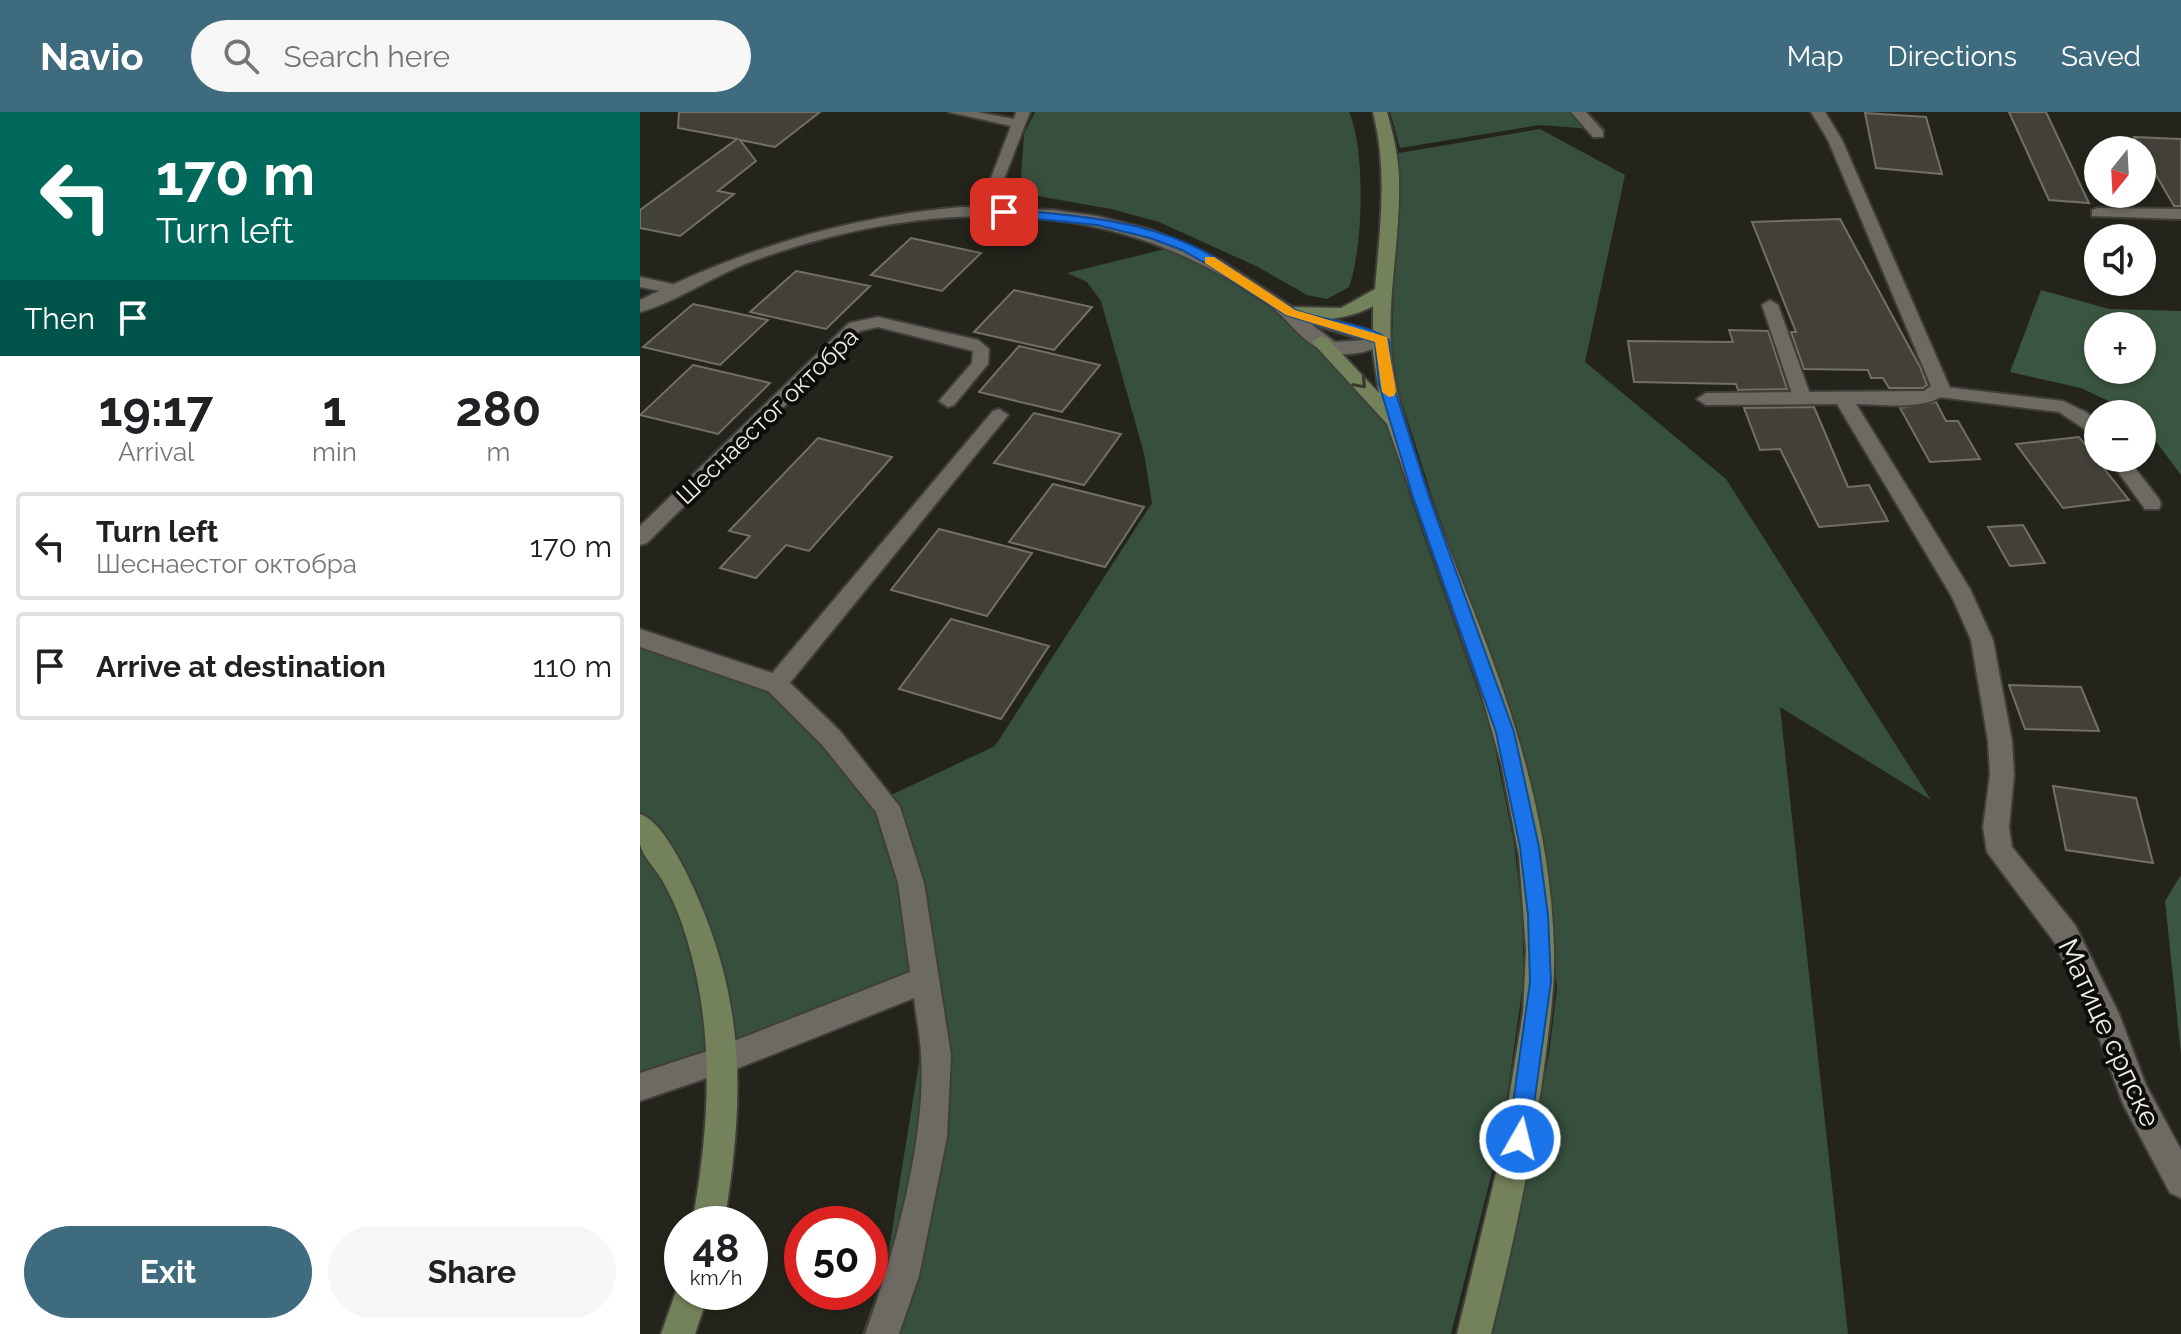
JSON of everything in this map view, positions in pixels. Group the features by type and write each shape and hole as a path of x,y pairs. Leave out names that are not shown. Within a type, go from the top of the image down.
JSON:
{"main road":[{"path":"1380,112 1391,152 1382,340 1386,384 1421,497 1505,732 1519,785 1538,915 1540,982 1520,1139 1474,1334"},
{"path":"1290,312 1328,315 1353,311 1385,289"},
{"path":"1321,342 1399,426"},
{"path":"640,825 686,894 708,950 720,1003 726,1058 710,1206"},
{"path":"678,1334 686,1310"}],"street":[{"path":"1578,112 1598,134"},
{"path":"1706,399 1924,397 1941,388 1835,140 1818,112"},
{"path":"640,307 740,260 813,237 899,219 985,212 1076,218 1154,236 1187,247 1211,261 1290,312 1321,342 1331,347 1363,348 1382,340"},
{"path":"2098,213 2181,214"},
{"path":"1290,312 1382,340"},
{"name":"Матице српске","path":"1842,397 1962,595 1982,640 2000,741 2002,775 1996,827 2000,852 2065,934 2103,1011 2134,1093 2181,1182"},
{"path":"640,638 776,684 831,738 887,807 911,883 936,1055 932,1137 903,1276 882,1334"},
{"path":"726,1058 925,980"}],"lane":[{"path":"956,112 1022,118 985,212"},
{"path":"640,282 676,289"},
{"path":"1770,305 1802,397"},
{"name":"Шеснаестог октобра","path":"640,538 855,327 878,322 972,344 981,349 980,364 948,401"},
{"path":"1937,392 2063,407 2084,420"},
{"path":"776,684 999,415"},
{"path":"2128,472 2152,504"},
{"path":"640,1087 726,1058"}],"green space":[{"path":"1035,112 1349,112 1358,150 1361,199 1357,249 1349,287 1327,299 1307,295 1256,266 1159,222 1111,209 1026,194 1021,176 1024,134"},
{"path":"1390,112 1588,112 1606,130 1539,125 1400,148"},
{"path":"1540,129 1625,175 1585,362 1726,479 1931,800 1780,707 1848,1334 1491,1334 1549,1055 1557,988 1545,851 1519,736 1433,500 1397,387 1392,342 1399,153"},
{"path":"1178,246 1266,300 1311,340 1388,424 1409,494 1491,728 1514,843 1522,911 1524,977 1502,1133 1451,1334 862,1334 871,1310 888,1310 888,1256 921,1050 911,976 640,1076 640,637 764,680 874,803 995,746 1152,503 1144,453 1101,301 1087,282 1067,273"},
{"path":"2041,290 2109,309 2181,311 2181,475 2156,442 2156,400 2106,400 2081,388 2010,372"},
{"path":"2181,875 2181,1054 2165,901"}],"building":[{"path":"679,112 820,112 775,147 740,140 756,161 718,191 734,194 680,236 640,228 640,210 737,139 678,128"},
{"path":"2009,112 2046,112 2084,192 2084,203 2049,200"},
{"path":"1865,113 1926,117 1942,174 1876,168"},
{"path":"2156,138 2181,139 2181,206 2174,206 2156,175"},
{"path":"1840,219 1920,367 1927,385 1923,388 1889,388 1883,378 1871,378 1868,370 1804,369 1791,332 1796,332 1752,222"},
{"path":"911,238 981,253 942,291 871,275"},
{"path":"796,271 870,286 826,329 750,312"},
{"path":"1014,290 1092,307 1054,350 974,332"},
{"path":"693,304 768,320 720,365 643,347"},
{"path":"1729,330 1768,331 1787,389 1738,390 1736,384 1634,382 1628,341 1733,342"},
{"path":"1019,346 1100,365 1062,412 979,392"},
{"path":"693,365 770,383 718,434 640,415"},
{"path":"1936,402 1946,421 1958,421 1980,459 1930,462 1900,408"},
{"path":"1814,407 1848,487 1869,485 1888,521 1819,527 1780,449 1760,450 1744,408"},
{"path":"1034,413 1121,434 1084,485 994,463"},
{"path":"2079,437 2084,443 2084,472 2107,472 2129,500 2063,508 2016,444"},
{"path":"818,438 892,457 809,551 786,545 756,578 720,568 750,536 729,531"},
{"path":"1053,484 1144,507 1105,567 1009,542"},
{"path":"2023,525 2045,563 2010,566 1988,527"},
{"path":"939,529 1032,553 987,616 891,590"},
{"path":"951,619 1049,646 1001,719 899,689"},
{"path":"2009,685 2081,687 2099,731 2025,729"},
{"path":"2053,786 2136,798 2153,863 2066,850"}],"slow traffic":[{"path":"1209,260 1290,312 1361,331 1382,340 1389,392"}],"route":[{"path":"1004,212 1097,221 1187,247 1290,312 1361,331 1382,340 1386,384 1421,497 1505,732 1519,785 1530,847 1538,915 1540,982 1520,1139"}]}
